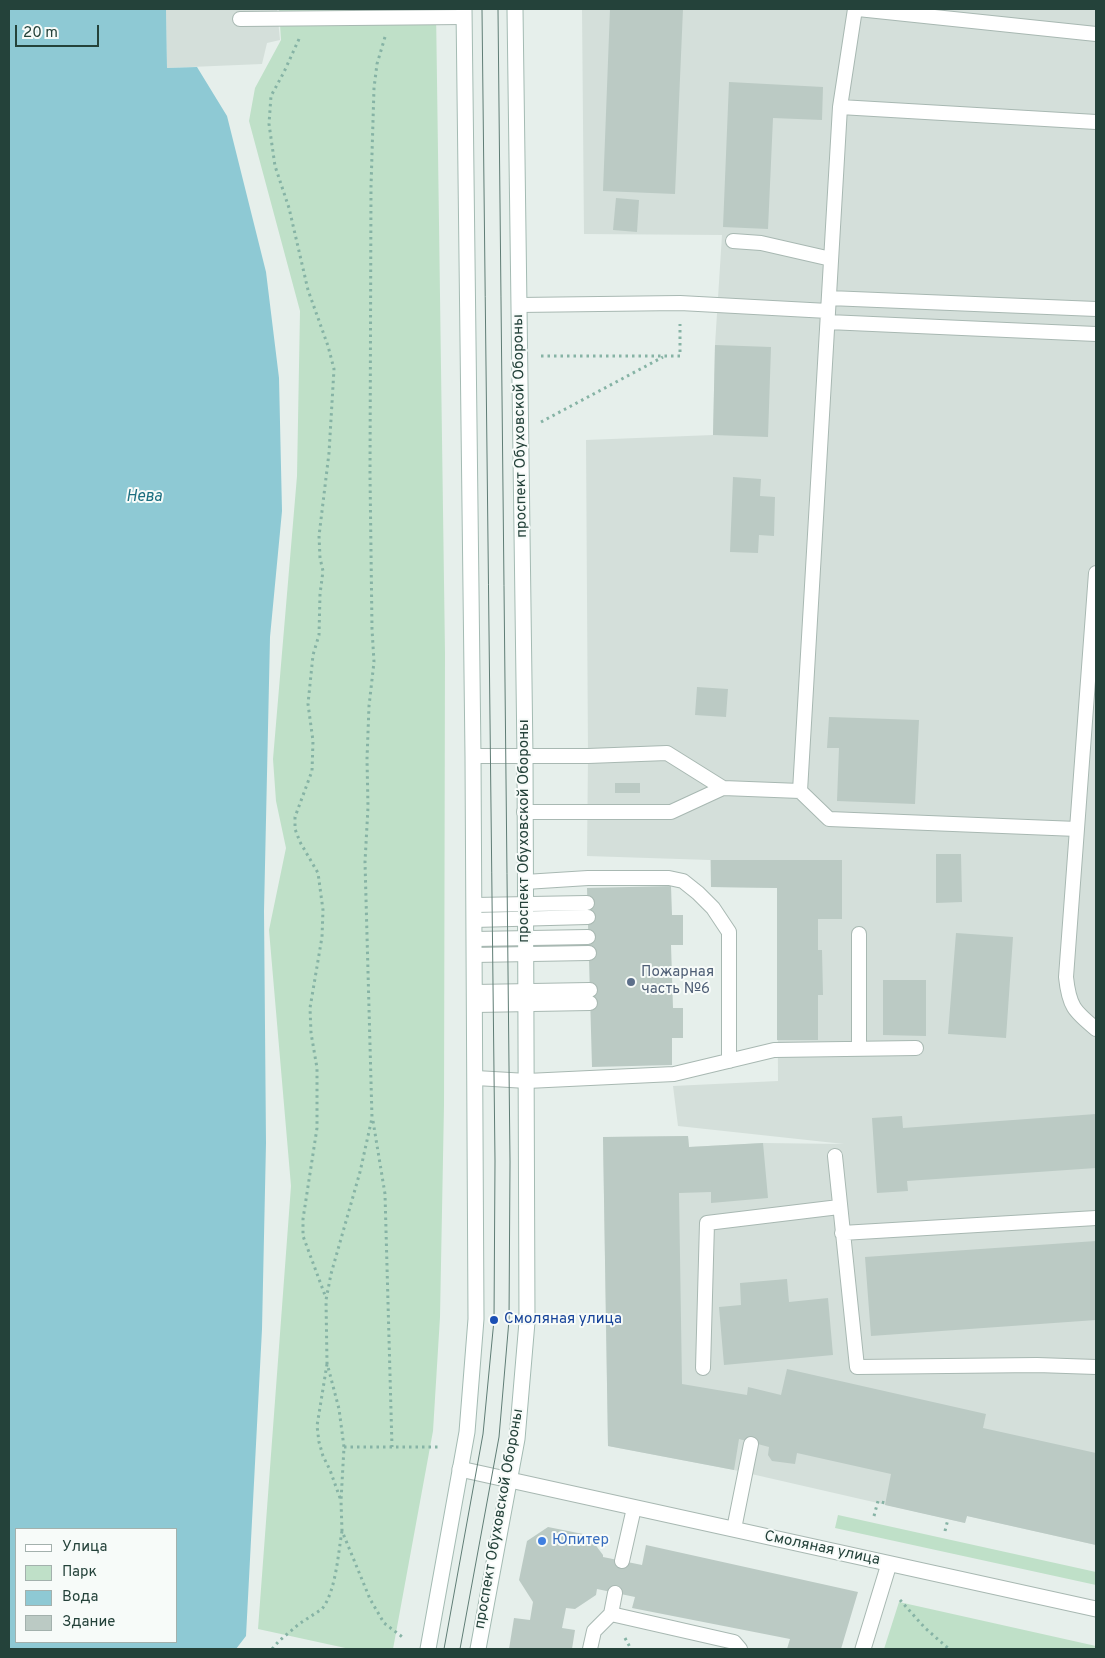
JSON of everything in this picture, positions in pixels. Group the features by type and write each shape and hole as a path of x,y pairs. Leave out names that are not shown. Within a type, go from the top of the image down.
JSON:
{"main road":[{"name":"проспект Обуховской Обороны","path":"478,1649 517,1439 527,1322 525,756 515,9"},
{"path":"428,1649 466,1432 476,1319 476,1078 464,13"},
{"name":"Смоляная улица","path":"460,1469 1096,1609"},
{"path":"863,1649 890,1564"}],"lane":[{"path":"800,791 840,107 856,9 1096,34"},
{"path":"240,19 390,18 464,13"},
{"path":"840,107 1096,122"},
{"path":"733,241 761,243 831,259"},
{"path":"519,305 718,304 828,310 1096,334"},
{"path":"828,310 1096,309"},
{"path":"1096,573 1089,757 1077,829 1066,977 1068,997 1079,1016 1096,1029"},
{"path":"473,756 588,756 667,753 723,788"},
{"path":"524,812 671,812 723,788 800,791 830,819 1077,829"},
{"path":"525,882 588,878 669,878 683,881 698,893 713,908 729,932 729,1061"},
{"path":"474,913 588,910"},
{"path":"859,934 860,1049"},
{"path":"474,939 588,937"},
{"path":"474,955 589,952"},
{"path":"475,999 590,996"},
{"path":"476,1078 527,1081 674,1074 774,1050 916,1048"},
{"path":"835,1156 857,1367 1037,1365 1096,1367"},
{"path":"703,1368 707,1223 839,1207"},
{"path":"842,1233 1096,1218"},
{"path":"734,1530 751,1444"},
{"path":"622,1561 634,1508"},
{"path":"590,1649 594,1631 611,1614 615,1593"},
{"path":"611,1614 734,1642 740,1649"}],"path":[{"path":"390,18 377,64 372,131 370,484 374,662 369,706 368,807 365,862 372,1118 385,1194 392,1447"},
{"path":"305,19 298,44 271,96 269,124 275,166 289,208 308,290 334,369 329,453 319,536 320,558 323,571 320,594 319,636 313,655 308,704 313,741 312,771 295,818 295,829 300,842 318,873 323,910 322,936 310,1008 311,1033 317,1068 317,1128 303,1219 303,1236 326,1300"},
{"path":"540,356 680,356 680,303"},
{"path":"540,423 664,356"},
{"path":"341,1500 319,1442 318,1418 327,1362 326,1300 331,1274 360,1172 372,1118"},
{"path":"272,1649 279,1641 322,1609 326,1604 332,1587 342,1531 341,1500 344,1447 340,1409 327,1362"},
{"path":"344,1447 441,1447"},
{"path":"874,1516 878,1501 885,1503"},
{"path":"945,1531 948,1519"},
{"path":"342,1531 374,1607 384,1623 406,1639"},
{"path":"896,1595 925,1628 949,1649"}],"shaded area":[{"path":"166,9 277,9 280,40 267,43 262,64 167,68"},
{"path":"582,9 1096,9 1096,1545 967,1516 965,1523 734,1470 608,1446 603,1137 688,1136 689,1147 763,1143 844,1144 678,1126 673,1086 778,1081 777,888 711,887 710,860 587,856 586,440 713,435 715,345 722,235 584,234"}],"green space":[{"path":"279,9 436,9 445,653 444,1105 440,1317 433,1431 393,1649 350,1649 258,1629 291,1186 269,930 286,848 276,801 273,759 297,476 300,311 249,121 255,88 281,40"},
{"path":"838,1515 1096,1572 1096,1585 835,1528"},
{"path":"899,1602 1096,1646 1096,1649 884,1649"}],"water":[{"name":"Нева","path":"9,9 166,9 167,68 197,67 227,116 266,272 279,378 282,511 270,637 264,911 266,1143 262,1329 246,1636 236,1649 9,1649"}],"building":[{"path":"610,9 683,9 675,194 603,191"},
{"path":"729,82 823,87 822,120 773,118 768,229 723,227"},
{"path":"616,198 639,200 637,232 613,230"},
{"path":"715,345 771,347 768,437 713,435"},
{"path":"733,477 761,479 760,496 775,497 774,536 759,535 758,553 730,552"},
{"path":"697,687 728,689 726,717 695,715"},
{"path":"829,717 919,720 915,804 837,801 839,748 827,748"},
{"path":"615,783 640,783 640,793 615,793"},
{"path":"936,854 961,854 962,902 936,903"},
{"path":"711,860 842,860 842,919 818,919 818,950 822,950 823,995 818,995 818,1040 777,1040 777,888 711,887"},
{"name":"Пожарная часть №6","path":"671,886 672,915 683,915 683,945 671,945 673,1008 683,1008 683,1038 672,1038 672,1065 592,1067 587,888"},
{"path":"956,933 1013,937 1006,1038 948,1034"},
{"path":"883,980 926,980 926,1036 883,1035"},
{"path":"1096,1114 1096,1168 907,1181 908,1191 877,1193 872,1118 902,1116 903,1128"},
{"path":"688,1136 689,1147 763,1143 768,1198 711,1203 711,1192 679,1193 682,1384 747,1395 748,1387 781,1395 787,1369 986,1414 983,1428 1096,1453 1096,1545 967,1516 965,1523 885,1505 891,1474 797,1453 795,1464 772,1461 768,1455 769,1447 739,1439 734,1470 608,1446 603,1137"},
{"path":"1096,1241 1096,1320 871,1336 865,1257"},
{"path":"787,1279 789,1302 828,1298 833,1355 724,1365 719,1307 741,1305 740,1283"},
{"path":"548,1527 588,1535 603,1557 642,1565 646,1545 858,1592 841,1649 787,1649 790,1639 632,1608 635,1597 597,1589 596,1595 575,1609 566,1608 562,1628 575,1630 572,1649 509,1649 514,1618 530,1620 533,1602 519,1580 527,1541"}],"tram line":[{"path":"444,1649 483,1434 494,1320 495,1161 482,9"},
{"path":"460,1649 499,1437 509,1320 510,1162 498,9"}],"place":[{"name":"Пожарная часть №6","path":"631,982"},
{"name":"Смоляная улица","path":"494,1320"},
{"name":"Юпитер","path":"542,1541"}]}
